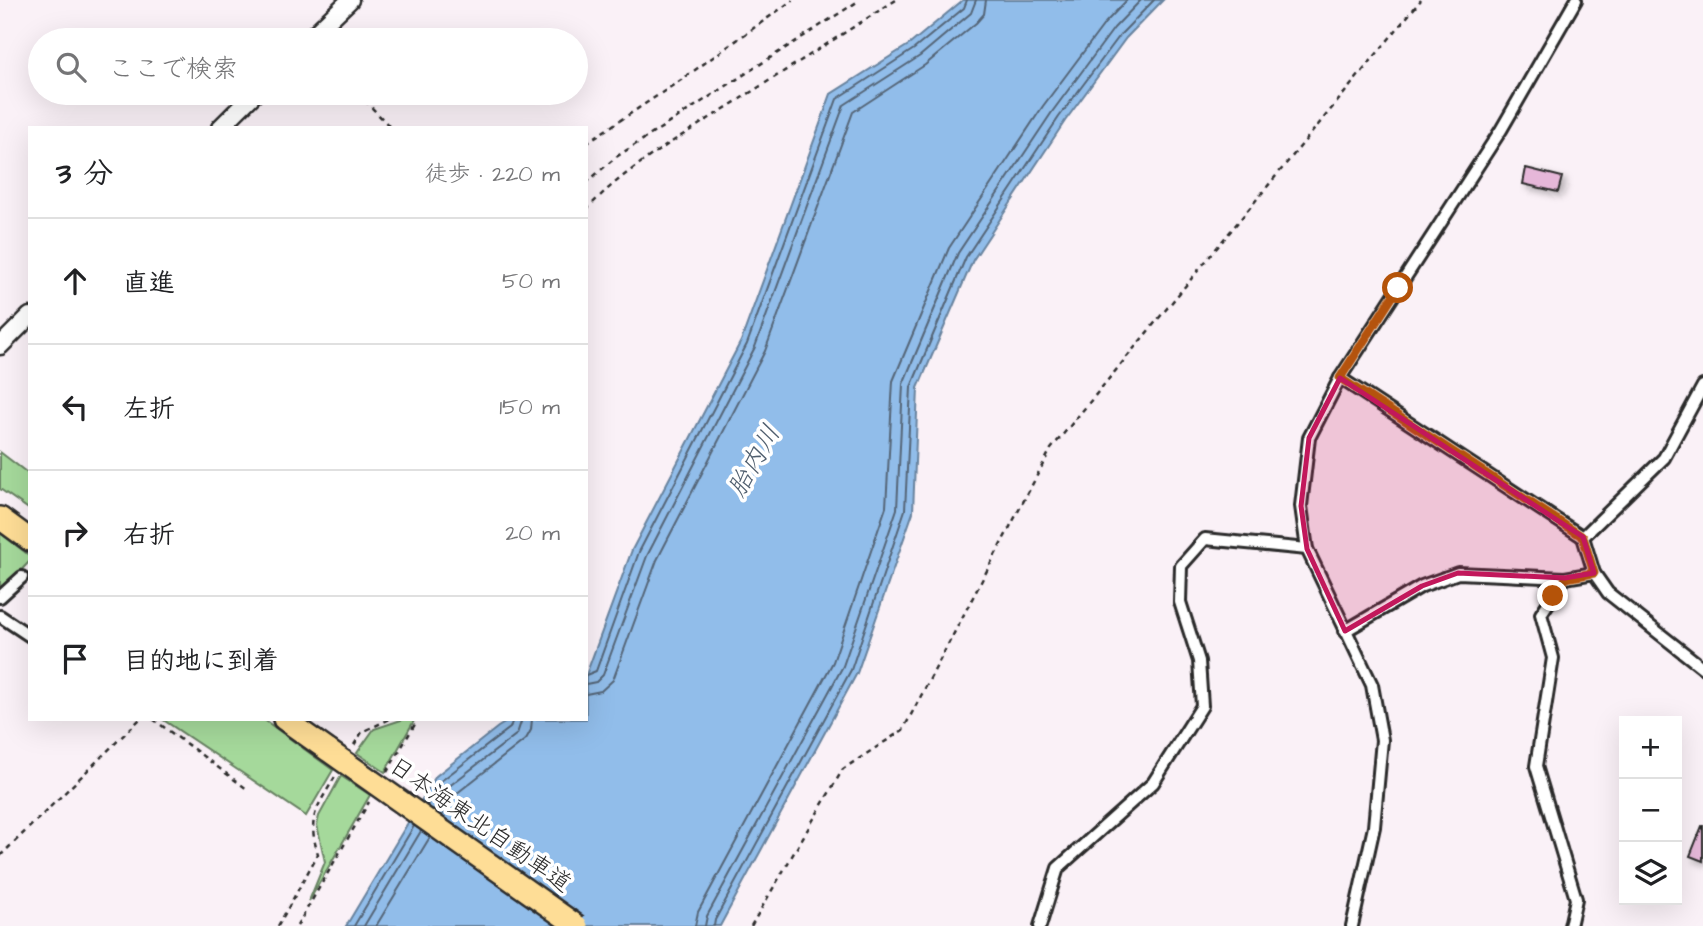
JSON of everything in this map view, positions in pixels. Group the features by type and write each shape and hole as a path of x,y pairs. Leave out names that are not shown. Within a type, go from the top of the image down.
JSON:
{"highway":[{"path":"0,518 28,539"},
{"name":"日本海東北自動車道","path":"287,721 577,926"}],"main road":[{"path":"321,28 350,0"},
{"path":"221,126 243,105"},
{"path":"0,346 28,318"}],"street":[{"path":"1352,926 1374,828 1382,740 1372,685 1307,549 1301,506 1310,438 1340,378 1501,130 1576,0"},
{"path":"1340,378 1583,537 1594,573 1608,593 1703,668"},
{"path":"1583,537 1664,458 1703,386"},
{"path":"1040,926 1058,868 1153,783 1202,706 1199,661 1180,602 1181,566 1205,539 1307,549"},
{"path":"1345,631 1422,586 1458,573 1566,578 1594,573"},
{"path":"0,597 22,577"},
{"path":"1566,578 1541,614 1553,659 1536,766 1576,899 1570,926"},
{"path":"0,616 28,635"}],"path":[{"path":"588,142 681,80 793,0"},
{"path":"588,181 616,157 860,0"},
{"path":"588,208 632,170 686,132 896,0"},
{"path":"751,926 842,768 904,730 1051,449 1421,0"},
{"path":"369,105 389,126"},
{"path":"0,856 138,721"},
{"path":"156,721 247,789"},
{"path":"381,781 417,721"},
{"path":"297,926 374,793"},
{"path":"278,926 318,854 312,833"}],"highlighted area":[{"path":"1340,378 1583,537 1594,573 1565,578 1458,573 1422,586 1345,631 1307,549 1301,506 1309,438"}],"green space":[{"path":"0,452 28,473 28,509 0,489"},
{"path":"0,533 28,554 28,563 0,592"},
{"path":"165,721 266,721 333,770 306,816"},
{"path":"398,721 414,721 385,772 357,753 374,729"},
{"path":"341,776 370,795 309,901 325,862 317,825 319,816"}],"water":[{"name":"胎内川","path":"963,0 1163,0 1126,38 1065,121 973,260 918,388 913,512 857,673 720,926 346,926 436,776 508,721 588,721 588,670 632,550 741,341 831,94 910,44"}],"building":[{"path":"1526,168 1562,177 1558,192 1523,184"},
{"path":"1703,826 1703,861 1690,856"}],"route":[{"path":"1398,288 1340,378 1583,537 1594,573 1566,578 1553,596"}]}
